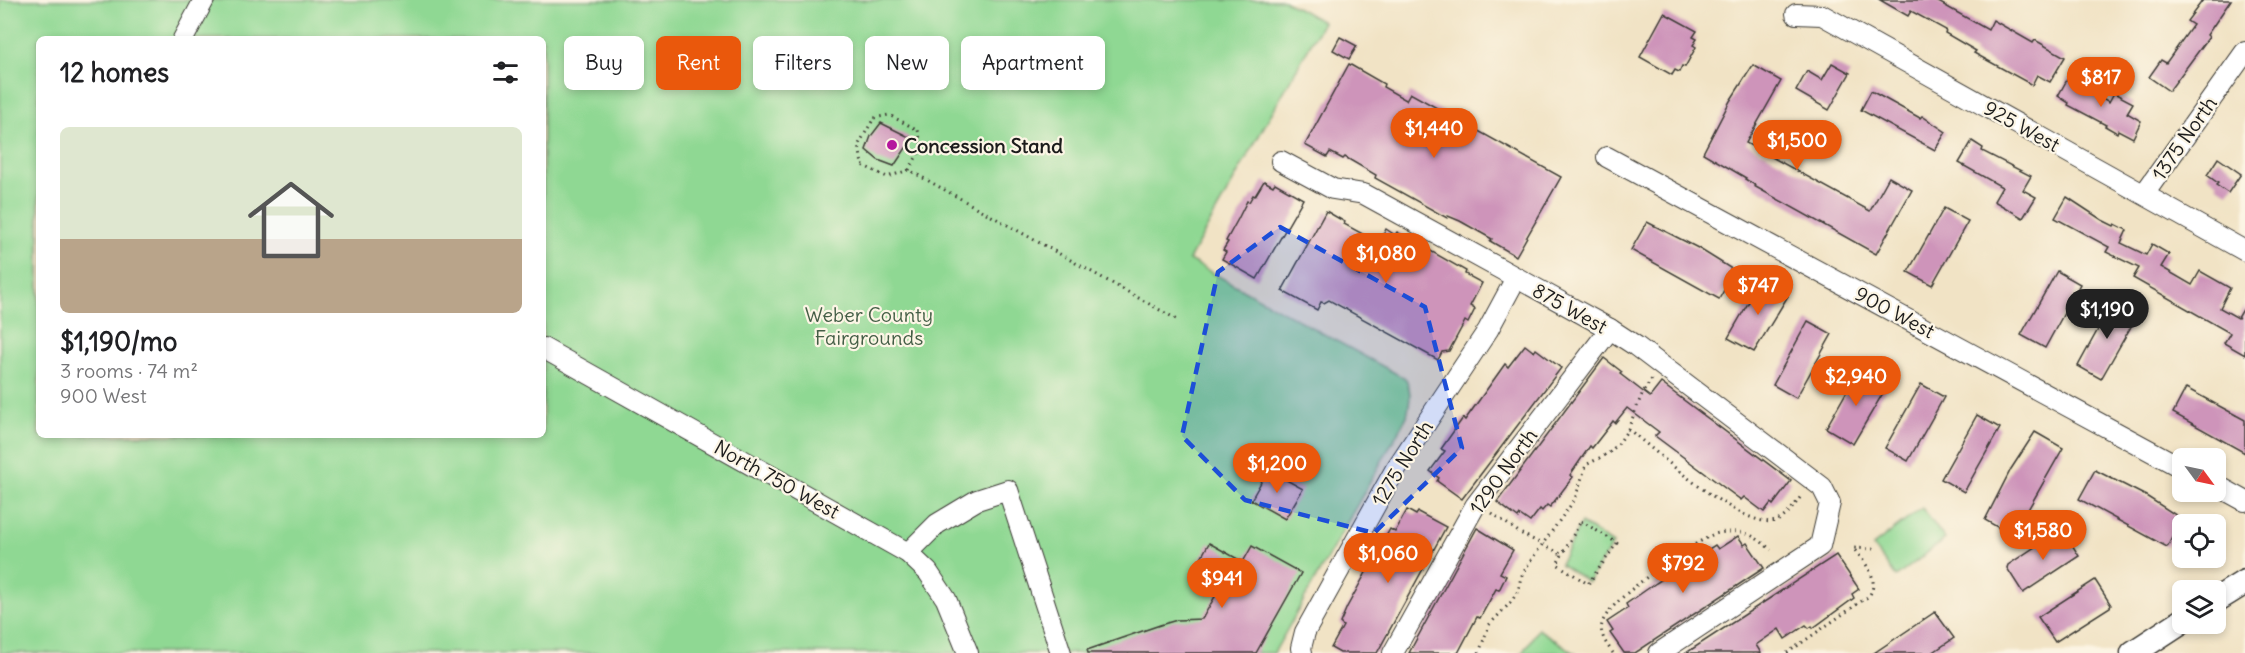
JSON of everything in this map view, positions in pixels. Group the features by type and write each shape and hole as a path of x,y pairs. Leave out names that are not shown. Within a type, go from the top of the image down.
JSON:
{"main road":[{"path":"2226,594 2245,582"},
{"path":"2133,653 2172,628"}],"street":[{"path":"185,36 204,0"},
{"name":"925 West","path":"1796,14 1822,15 2245,251"},
{"name":"1375 North","path":"2144,194 2245,52"},
{"name":"900 West","path":"1607,157 2172,463"},
{"name":"875 West","path":"1281,161 1333,189 1364,194 1610,329 1636,346 1822,488 1830,503 1820,546 1659,653"},
{"name":"1275 North","path":"1302,653 1305,632 1395,470 1488,330 1516,278"},
{"name":"1290 North","path":"1393,653 1475,506 1610,329"},
{"name":"North 750 West","path":"546,350 908,553 928,572 946,599 968,653"},
{"path":"908,553 937,524 977,500 1008,490 1061,653"},
{"path":"2226,491 2245,501"}],"path":[{"path":"909,170 922,147 918,130 889,115 874,118 859,144 862,165 887,177 909,170 1178,320"},
{"path":"1479,653 1489,625 1511,602 1518,591 1521,577 1541,544 1575,499 1586,465 1609,453 1628,429 1643,393 1657,373"},
{"path":"1628,429 1668,465 1708,493 1753,518 1776,521 1785,516 1807,490"},
{"path":"1490,511 1520,533 1563,555"},
{"path":"1581,521 1617,543 1588,584 1557,564 1563,555 1581,521"},
{"path":"1613,653 1602,633 1601,624 1606,613 1627,592 1697,543 1714,534 1732,531 1747,533 1771,550"},
{"path":"1787,653 1869,596 1873,590 1874,581 1853,548 1874,549"}],"highlighted area":[{"path":"1280,227 1425,307 1462,448 1374,533 1245,500 1182,436 1218,272"}],"green space":[{"name":"Weber County Fairgrounds","path":"0,0 1284,0 1323,22 1189,260 1406,379 1410,393 1407,416 1274,653 0,653"},
{"path":"1922,508 1945,539 1896,577 1873,546"},
{"path":"1581,523 1613,544 1588,582 1560,564"},
{"path":"1538,629 1575,653 1522,653"}],"building":[{"path":"1880,0 1935,0 1988,30 1993,20 2033,43 2035,40 2065,57 2050,82 2037,75 2032,85 1974,53 1976,51 1945,33 1946,30 1911,11 1908,16"},
{"path":"2203,0 2231,0 2207,35 2209,37 2169,91 2149,77 2161,60 2166,63 2193,25 2187,21"},
{"path":"1664,13 1697,31 1693,37 1697,39 1693,45 1696,47 1685,67 1682,66 1679,72 1675,70 1672,75 1640,57"},
{"path":"1340,37 1357,46 1349,59 1333,50"},
{"path":"1832,63 1850,73 1829,110 1796,91 1807,71 1822,80"},
{"path":"1349,64 1406,100 1410,93 1561,177 1516,256 1460,221 1448,216 1447,218 1375,178 1376,175 1345,157 1343,159 1330,152 1327,157 1305,145"},
{"path":"1753,65 1781,81 1746,143 1870,211 1889,177 1912,190 1876,254 1754,186 1746,178 1703,153 1730,101"},
{"path":"2068,78 2109,102 2114,93 2133,103 2127,113 2141,121 2133,138 2118,130 2117,133 2068,105 2069,103 2058,96"},
{"path":"1871,91 1920,118 1922,116 1946,132 1935,150 1861,110"},
{"name":"Concession Stand","path":"881,123 909,137 908,145 894,166 878,160 866,150 871,136"},
{"path":"1972,141 1983,148 1982,151 2031,176 2023,190 2036,197 2023,218 1994,201 2002,187 1959,163"},
{"path":"2218,158 2241,174 2228,193 2207,175"},
{"path":"1264,181 1273,186 1275,183 1303,199 1257,279 1222,259 1226,252 1223,250 1228,242 1226,241 1247,201 1249,202 1253,195 1255,196"},
{"path":"2067,197 2102,220 2127,230 2121,243 2146,255 2152,244 2169,254 2161,267 2192,285 2200,271 2230,288 2220,308 2238,318 2245,306 2245,355 2224,343 2230,333 2133,278 2139,268 2106,252 2109,247 2055,218"},
{"path":"1944,208 1968,221 1932,285 1908,272"},
{"path":"1326,211 1345,222 1344,224 1379,243 1386,229 1395,235 1397,232 1466,271 1465,274 1482,283 1470,306 1475,309 1468,323 1465,321 1449,351 1442,352 1438,360 1329,300 1321,302 1317,310 1282,291"},
{"path":"1647,222 1698,248 1735,271 1719,299 1631,250"},
{"path":"2057,271 2080,284 2045,348 2021,335"},
{"path":"1762,279 1788,296 1754,352 1728,338"},
{"path":"2113,302 2137,316 2101,379 2078,366"},
{"path":"1808,321 1832,334 1796,398 1773,385"},
{"path":"1525,345 1534,352 1536,349 1561,368 1462,499 1437,481 1439,478 1430,471 1445,451 1441,449 1463,418 1465,420 1505,364 1508,367"},
{"path":"1604,358 1622,372 1620,374 1650,397 1661,383 1791,481 1773,505 1771,503 1764,512 1744,497 1741,500 1655,436 1659,432 1627,408 1615,423 1613,421 1592,448 1590,446 1570,475 1573,477 1550,507 1547,505 1542,511 1540,509 1530,522 1520,515 1518,518 1497,502"},
{"path":"1859,370 1885,385 1886,388 1853,444 1826,428"},
{"path":"1921,384 1944,397 1908,461 1885,448"},
{"path":"2186,388 2245,420 2245,453 2173,413"},
{"path":"1977,415 2000,428 1964,492 1941,479"},
{"path":"2035,432 2063,448 2013,536 1985,520 2011,469"},
{"path":"1268,470 1303,489 1285,519 1251,500"},
{"path":"2095,470 2146,496 2174,514 2172,514 2172,538 2167,547 2079,499"},
{"path":"1407,510 1416,515 1418,512 1446,527 1377,653 1340,653 1331,648 1343,626 1340,623 1347,607 1390,529 1395,532"},
{"path":"1477,528 1513,550 1500,573 1506,576 1499,590 1496,589 1480,618 1477,617 1458,653 1409,653"},
{"path":"2063,530 2079,556 2023,593 2007,568 2008,565"},
{"path":"1738,536 1744,545 1747,543 1764,568 1635,653 1624,653 1610,633 1613,631 1607,622 1628,608 1626,604 1656,583 1715,545 1718,549"},
{"path":"1209,543 1243,562 1252,546 1301,573 1256,653 1088,653 1087,650 1160,625 1177,620 1202,619 1217,593 1190,578"},
{"path":"1836,555 1859,589 1852,594 1854,598 1813,628 1806,625 1785,639 1779,629 1756,645 1761,653 1686,653"},
{"path":"2095,580 2111,605 2110,607 2055,642 2038,617"},
{"path":"1935,612 1954,638 1932,653 1874,653"}],"place":[{"name":"Concession Stand","path":"892,145"}]}
